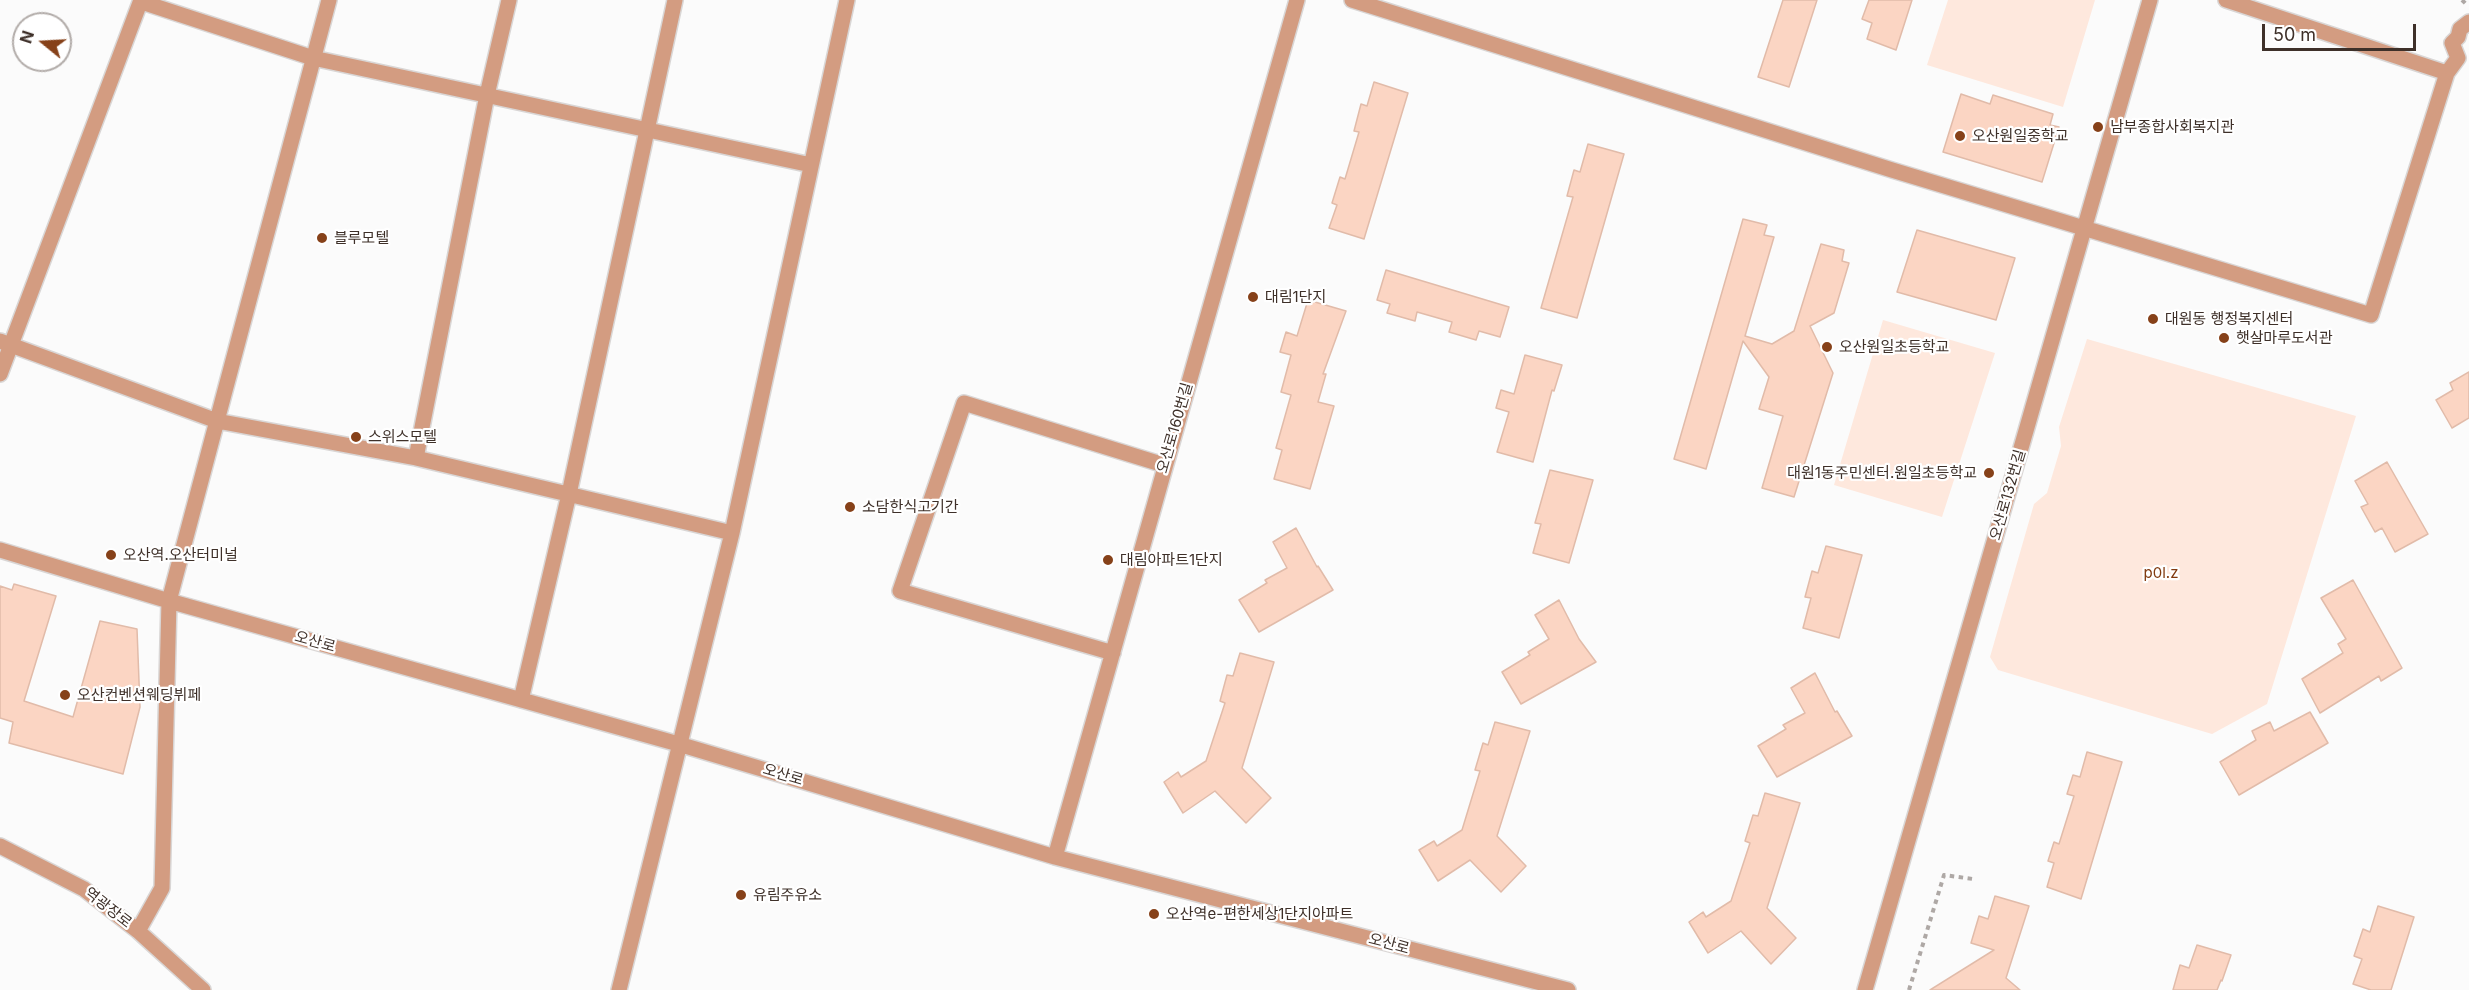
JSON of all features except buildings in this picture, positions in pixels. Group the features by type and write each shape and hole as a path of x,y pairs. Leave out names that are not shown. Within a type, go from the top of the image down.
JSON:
{"street":[{"path":"138,932 162,888 169,601 329,0"},
{"path":"416,458 509,0"},
{"path":"521,700 569,494 675,0"},
{"path":"620,990 732,533 847,0"},
{"name":"오산로160번길","path":"1055,857 1297,0"},
{"path":"1352,0 2372,315 2447,73 2458,58 2452,43 2458,37 2460,29 2469,22"},
{"name":"오산로132번길","path":"1865,990 2150,0"},
{"path":"2226,0 2447,73"},
{"path":"0,374 5,343 142,1 313,58 811,165"},
{"path":"5,343 217,421 416,458 732,533"},
{"path":"1113,653 900,591 964,403 1164,465"},
{"name":"오산로","path":"0,550 169,601 681,745 1055,857 1568,990"},
{"name":"역광장로","path":"0,846 84,889 138,932 203,990"}],"path":[{"path":"1909,990 1944,875 1973,879"}],"green space":[{"path":"1948,0 2095,0 2063,107 1927,65"},
{"path":"1883,320 1995,353 1942,517 1834,485"},
{"name":"p0l.z","path":"2087,339 2356,416 2267,704 2212,734 1998,670 1990,657 2034,504 2047,493 2061,446 2059,427"}],"place":[{"name":"남부종합사회복지관","path":"2098,127"},
{"name":"오산원일중학교","path":"1960,136"},
{"name":"블루모텔","path":"322,238"},
{"name":"대림1단지","path":"1253,297"},
{"name":"대원동 행정복지센터","path":"2153,319"},
{"name":"햇살마루도서관","path":"2224,338"},
{"name":"오산원일초등학교","path":"1827,347"},
{"name":"스위스모텔","path":"356,437"},
{"name":"대원1동주민센터.원일초등학교","path":"1989,473"},
{"name":"소담한식고기간","path":"850,507"},
{"name":"오산역.오산터미널","path":"111,555"},
{"name":"대림아파트1단지","path":"1108,560"},
{"name":"오산컨벤션웨딩뷔페","path":"65,695"},
{"name":"유림주유소","path":"741,895"},
{"name":"오산역e-편한세상1단지아파트","path":"1154,914"}]}
